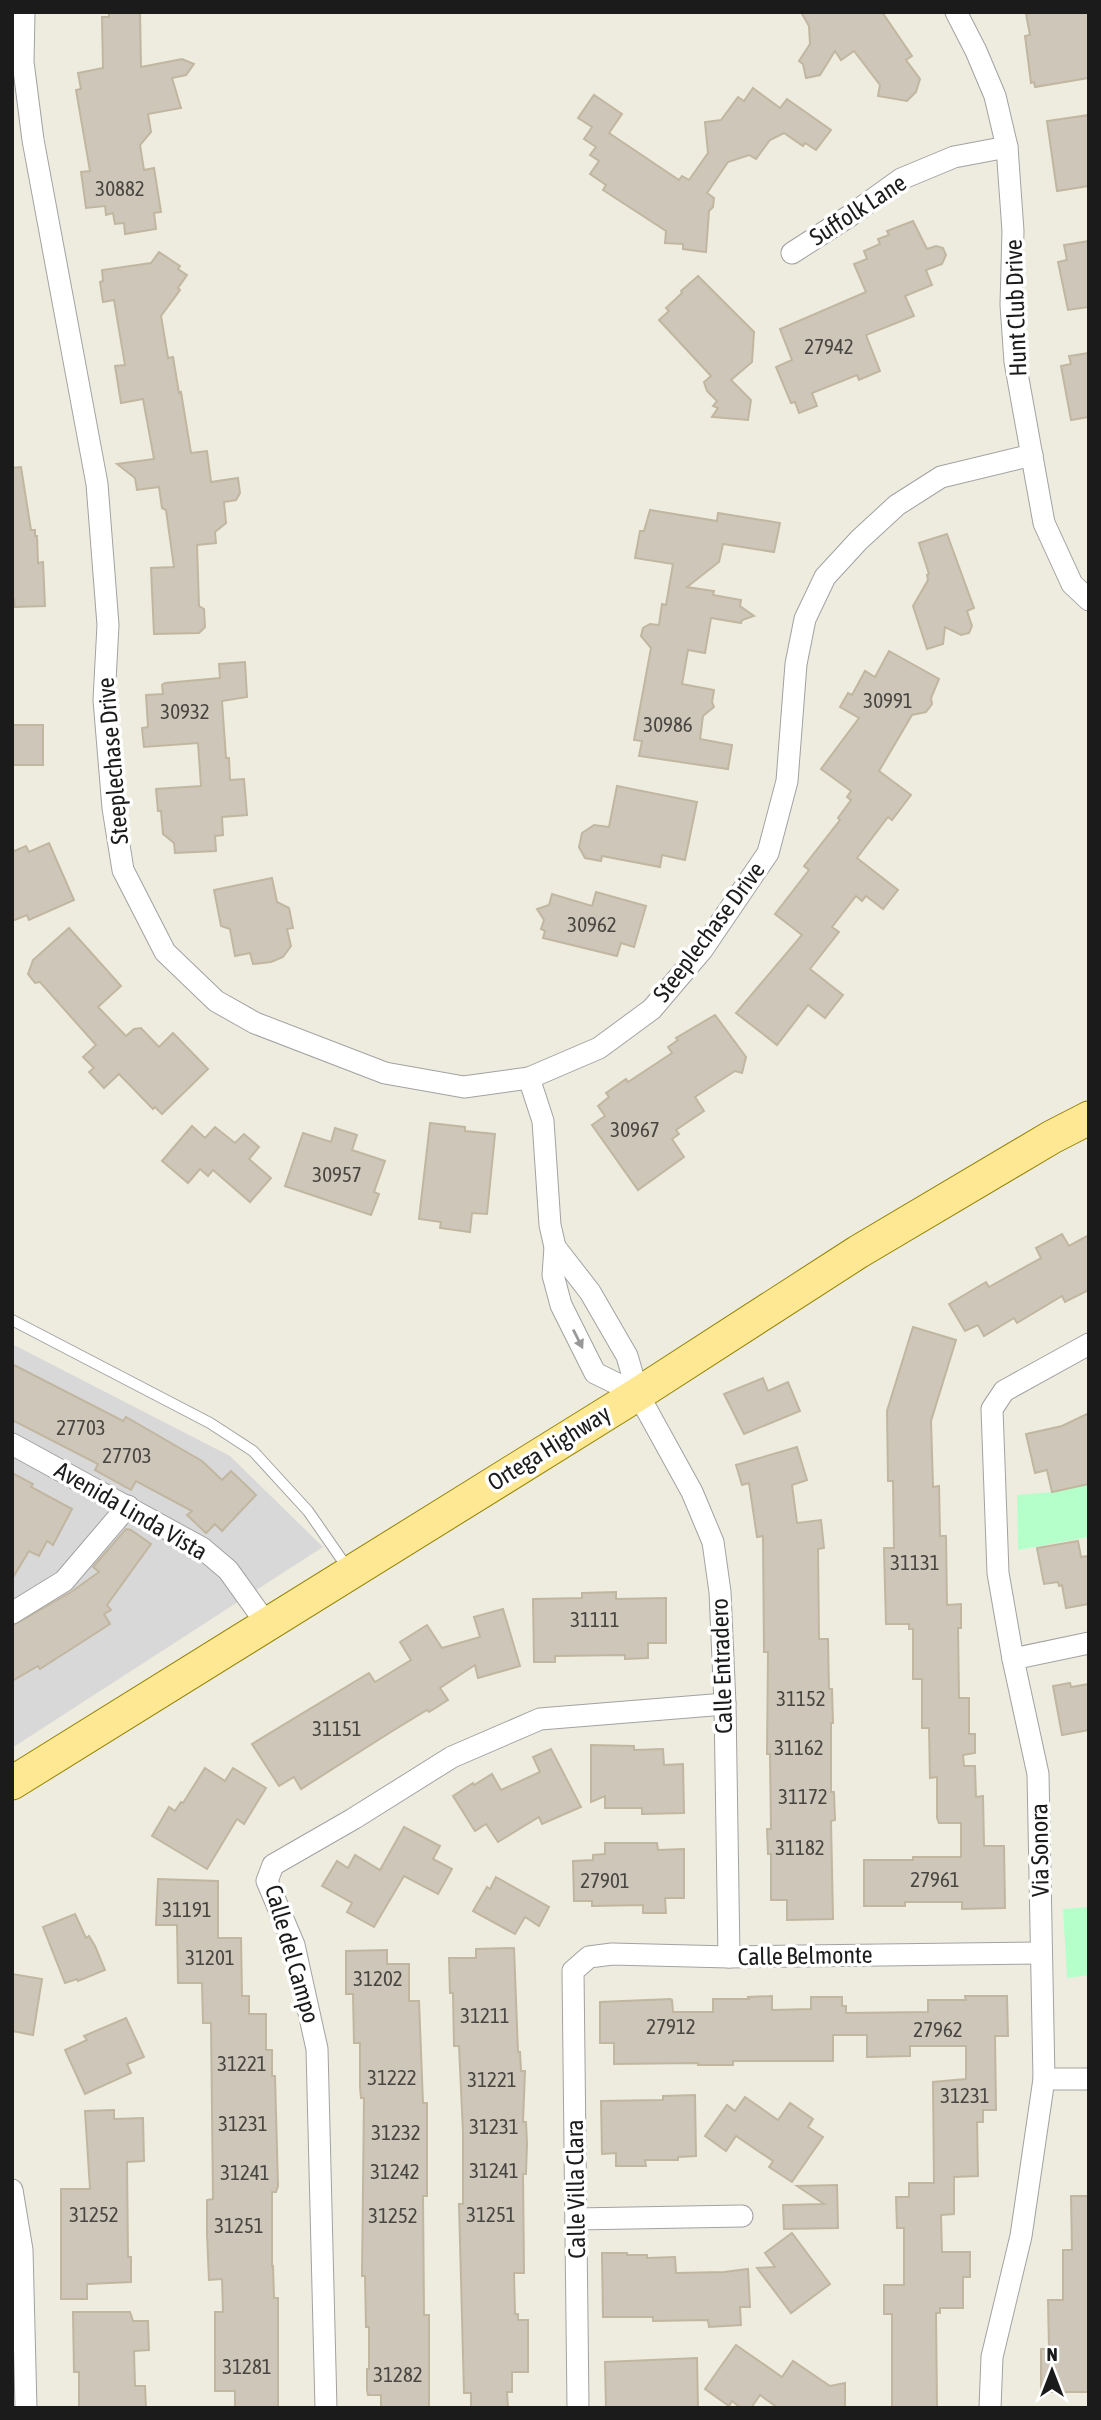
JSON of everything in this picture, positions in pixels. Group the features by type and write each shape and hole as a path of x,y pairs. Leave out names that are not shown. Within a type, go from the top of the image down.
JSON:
{"main road":[{"name":"Ortega Highway","path":"12,1783 638,1394 858,1252 1052,1137 1089,1118"}],"street":[{"name":"Steeplechase Drive","path":"24,12 23,62 33,140 97,484 108,625 104,699 113,808 123,870 165,953 216,1001 255,1023 385,1073 464,1087 529,1077 599,1048 652,1009 702,950 768,853 786,781 796,664 805,619 825,577 859,540 897,505 941,477 1032,454"},
{"name":"Hunt Club Drive","path":"956,12 995,96 1007,147 1011,183 1011,305 1015,362 1044,523 1072,583 1089,600"},
{"name":"Suffolk Lane","path":"792,253 851,215 901,178 954,157 1007,147"},
{"name":"Calle Entradero","path":"529,1077 543,1121 550,1224 555,1247 553,1275 561,1305 596,1373 638,1394"},
{"name":"Calle Entradero","path":"555,1247 590,1292 626,1356 638,1394 692,1492 713,1542 720,1592 725,1704 729,1957"},
{"path":"561,1305 590,1292"},
{"name":"Via Sonora","path":"990,2408 992,2357 1021,2236 1044,2079 1038,1774 998,1573 992,1409 1003,1391 1089,1344"},
{"name":"Avenida Linda Vista","path":"12,1444 202,1548 228,1570 266,1623"},
{"path":"12,1614 64,1581 128,1506"},
{"path":"1013,1659 1089,1643"},
{"name":"Calle del Campo","path":"326,2408 317,2049 294,1945 267,1881 273,1865 452,1757 540,1718 725,1704"},
{"name":"Calle Belmonte","path":"573,1971 589,1957 612,1954 729,1957 1041,1953"},
{"name":"Calle Villa Clara","path":"573,1971 578,2408"},
{"path":"1044,2079 1089,2079"},
{"path":"12,2190 22,2250 26,2408"},
{"path":"576,2219 742,2216"}],"lane":[{"path":"12,1320 210,1423 253,1451 308,1511 350,1572"}],"shaded area":[{"path":"12,1344 230,1456 323,1547 12,1748"}],"green space":[{"path":"1089,1483 1089,1537 1018,1550 1017,1495 1052,1492"},
{"path":"1089,1907 1089,1975 1067,1978 1063,1909"}],"building":[{"path":"109,12 140,12 141,67 182,59 194,64 186,75 172,78 181,108 148,114 151,132 140,145 144,170 154,168 161,212 154,213 156,229 125,234 124,223 115,224 113,213 106,215 105,206 86,208 81,172 90,171 76,90 81,89 78,73 103,68 102,17 109,17"},
{"path":"801,12 882,12 912,56 906,60 920,79 916,92 907,101 878,96 880,85 854,51 841,60 835,51 820,75 806,78 803,64 799,61 810,44 809,26"},
{"path":"1089,12 1089,78 1035,87 1034,82 1031,83 1025,36 1030,35 1026,14"},
{"path":"753,88 780,108 787,99 831,130 816,150 805,143 803,146 784,133 770,140 756,159 749,155 728,162 707,193 714,198 713,207 709,211 706,252 683,249 683,244 665,243 666,231 603,190 606,185 590,174 599,161 590,155 596,147 584,139 592,127 578,118 594,95 622,114 609,133 679,180 682,176 689,180 708,153 705,122 721,120 738,97 744,101"},
{"path":"1089,115 1089,186 1057,191 1047,121"},
{"path":"913,221 927,249 936,246 943,248 946,255 942,264 926,270 932,285 905,296 914,316 866,335 880,371 859,380 857,375 812,393 817,406 799,413 795,402 791,403 776,367 792,360 780,329 866,292 854,264 867,259 864,251 880,244 878,239 889,235 887,231"},
{"path":"1089,241 1089,307 1068,310 1058,262 1067,260 1064,245"},
{"path":"159,252 180,266 178,269 187,275 178,288 180,290 161,316 168,358 173,357 179,393 181,392 191,453 207,451 211,482 238,478 240,493 236,500 224,502 226,523 215,532 216,543 197,545 199,606 204,609 205,627 199,633 154,634 151,568 174,567 166,510 162,508 159,487 137,490 135,478 117,464 154,459 143,399 121,403 115,366 125,365 114,300 103,302 100,282 103,281 102,270 151,263"},
{"path":"698,276 754,332 752,362 731,380 751,400 748,420 712,417 718,408 713,406 717,401 707,391 704,382 711,376 659,320 669,311 666,308 681,291"},
{"path":"1089,353 1089,417 1071,420 1061,366 1071,364 1069,356"},
{"path":"21,467 31,530 35,530 37,536 38,563 43,562 45,606 15,607 12,599 12,468"},
{"path":"650,510 717,521 718,513 780,523 774,552 723,544 719,562 687,587 714,591 713,595 741,600 740,606 754,616 742,620 741,623 711,618 705,653 688,650 682,684 714,690 714,707 703,716 700,739 732,745 728,769 639,756 642,741 634,740 651,648 641,636 643,628 650,624 659,625 662,604 666,605 673,564 635,558 640,531 644,531"},
{"path":"947,534 974,608 967,611 972,626 969,633 961,635 945,627 943,644 927,649 913,606 929,574 919,543"},
{"path":"889,651 939,679 931,698 932,704 926,712 912,715 879,771 911,795 892,820 888,817 857,858 898,890 883,909 866,896 862,901 856,896 832,927 839,932 810,969 843,995 825,1018 808,1005 777,1045 736,1013 802,935 775,914 809,870 804,866 840,820 838,818 851,800 847,797 851,791 821,769 859,718 840,707 848,693 852,695 865,671 875,677"},
{"path":"245,662 247,697 222,701 230,780 244,779 247,815 222,817 223,835 215,836 216,851 175,853 174,843 163,834 156,789 201,786 198,743 144,747 142,728 148,727 146,695 163,694 162,685 165,683 220,678 219,664"},
{"path":"12,725 43,725 43,765 12,765"},
{"path":"617,786 697,802 685,860 662,855 660,867 602,856 601,861 585,858 579,847 582,833 594,825 609,827"},
{"path":"49,843 74,900 29,920 27,915 12,921 12,852 26,846 29,852"},
{"path":"272,878 277,902 289,908 293,928 287,929 291,946 283,957 271,962 253,964 250,953 235,956 230,929 221,926 214,890"},
{"path":"596,892 646,906 634,947 621,943 617,956 543,938 545,931 541,929 544,920 537,909 549,905 552,894 592,906"},
{"path":"69,928 121,986 98,1007 126,1036 134,1029 141,1028 159,1047 173,1033 208,1069 162,1114 155,1107 153,1109 119,1074 104,1088 89,1072 94,1068 83,1057 96,1045 40,982 35,983 28,974 33,960"},
{"path":"715,1015 746,1057 742,1073 735,1071 695,1097 704,1111 676,1130 679,1134 672,1139 684,1157 638,1190 592,1125 605,1116 598,1106 609,1097 606,1093 672,1053 668,1047 678,1040 676,1038"},
{"path":"430,1123 495,1134 487,1214 472,1213 470,1232 440,1228 441,1222 419,1219"},
{"path":"192,1126 205,1138 215,1127 235,1143 244,1134 259,1147 249,1159 271,1178 250,1202 213,1170 208,1176 200,1169 188,1183 162,1161"},
{"path":"335,1128 357,1135 352,1150 385,1161 374,1192 379,1194 371,1215 285,1186 303,1133 331,1142"},
{"path":"1062,1234 1069,1246 1089,1235 1089,1290 1065,1302 1062,1296 1017,1323 1014,1318 984,1336 978,1325 965,1331 949,1304 986,1282 989,1287 1041,1258 1036,1248"},
{"path":"913,1327 956,1340 931,1421 933,1487 939,1486 940,1536 946,1536 947,1605 961,1604 961,1628 958,1628 959,1698 969,1698 969,1734 975,1734 975,1753 963,1755 964,1766 975,1766 976,1797 983,1796 984,1846 1004,1846 1005,1908 962,1909 962,1902 905,1902 905,1906 864,1906 864,1860 961,1857 961,1823 939,1823 937,1818 937,1777 930,1778 929,1728 922,1728 922,1679 913,1679 913,1629 909,1629 909,1624 886,1624 884,1548 894,1548 893,1481 888,1481 887,1411"},
{"path":"12,1364 123,1421 126,1417 202,1461 222,1480 231,1471 256,1495 222,1531 215,1524 206,1533 187,1515 192,1511 136,1481 131,1490 95,1470 98,1464 12,1420"},
{"path":"763,1378 768,1391 788,1382 800,1411 744,1434 724,1394"},
{"path":"1089,1413 1089,1484 1052,1492 1047,1470 1035,1473 1026,1434 1062,1426"},
{"path":"797,1447 807,1480 792,1485 797,1523 821,1520 824,1548 818,1549 819,1639 828,1639 829,1689 832,1689 831,1792 834,1792 835,1820 831,1821 833,1919 787,1920 787,1900 771,1900 771,1854 768,1854 767,1829 771,1829 770,1754 767,1754 768,1652 764,1652 763,1536 757,1537 749,1483 742,1485 736,1465"},
{"path":"12,1473 33,1484 31,1487 72,1509 53,1545 47,1541 39,1556 29,1551 12,1579"},
{"path":"126,1529 151,1544 107,1605 111,1610 104,1614 110,1624 40,1669 38,1666 12,1681 12,1626 71,1592 99,1572 93,1567"},
{"path":"1078,1541 1081,1557 1089,1556 1089,1604 1066,1608 1062,1585 1059,1586 1058,1582 1044,1584 1037,1548"},
{"path":"616,1592 616,1599 666,1598 666,1643 648,1643 648,1658 625,1659 625,1655 555,1656 555,1662 534,1662 533,1599 582,1598 582,1593"},
{"path":"503,1609 520,1666 478,1678 475,1665 440,1688 448,1700 429,1712 427,1710 301,1789 294,1777 279,1786 252,1744 369,1673 375,1682 411,1660 400,1642 427,1625 442,1648 480,1637 474,1617"},
{"path":"1070,1683 1071,1687 1089,1684 1089,1730 1062,1735 1053,1686"},
{"path":"591,1745 634,1746 634,1750 663,1749 664,1765 683,1764 684,1813 642,1814 642,1808 605,1808 605,1796 591,1802"},
{"path":"551,1749 581,1807 542,1824 539,1817 498,1842 486,1824 475,1831 453,1796 492,1774 501,1790 540,1772 533,1757"},
{"path":"205,1768 225,1781 233,1768 266,1788 244,1824 237,1819 207,1869 152,1836 169,1807 175,1811 181,1802 183,1803"},
{"path":"404,1827 440,1846 433,1859 452,1869 438,1894 404,1876 374,1927 347,1912 352,1903 322,1886 337,1861 348,1868 355,1855 380,1870"},
{"path":"605,1843 657,1843 658,1850 684,1849 684,1898 665,1898 666,1913 643,1913 643,1905 592,1906 592,1901 574,1901 573,1861 593,1860 593,1855 605,1854"},
{"path":"496,1877 549,1907 539,1926 525,1917 515,1934 473,1911"},
{"path":"158,1879 218,1881 218,1938 241,1938 242,1996 249,1996 249,2014 266,2014 266,2050 272,2050 272,2076 275,2076 278,2186 276,2192 272,2192 272,2266 274,2298 278,2298 278,2408 235,2408 235,2391 215,2391 215,2312 223,2312 222,2279 209,2280 207,2234 207,2200 213,2199 211,2023 203,2023 202,1983 178,1983 177,1925 156,1925"},
{"path":"75,1914 86,1938 89,1936 95,1946 105,1970 78,1981 77,1979 65,1983 43,1927"},
{"path":"514,1948 518,2052 521,2071 525,2071 523,2122 526,2122 527,2144 526,2174 523,2174 524,2273 514,2273 515,2314 518,2314 518,2320 528,2320 528,2372 512,2372 512,2392 507,2392 508,2408 471,2408 471,2393 464,2393 459,2204 463,2204 463,2132 459,2046 454,2046 449,1958 476,1958 476,1949"},
{"path":"387,1950 387,1964 409,1964 409,2001 419,2001 423,2103 427,2103 427,2196 423,2196 424,2315 429,2315 429,2408 381,2408 381,2395 368,2395 367,2390 369,2327 366,2327 365,2276 362,2276 364,2098 361,2098 360,2087 360,2043 354,2043 353,1994 346,1994 346,1951"},
{"path":"12,1974 42,1979 33,2035 12,2031"},
{"path":"772,1996 772,2010 811,2009 811,1997 842,1997 842,2006 846,2006 846,2013 928,2012 928,2000 966,2000 965,1996 1007,1996 1008,2036 995,2036 996,2110 983,2110 983,2122 977,2122 978,2176 954,2177 954,2214 941,2215 942,2252 970,2252 970,2277 963,2277 963,2308 940,2308 940,2313 936,2313 937,2408 892,2408 892,2314 884,2314 884,2285 904,2285 904,2228 897,2228 896,2197 909,2197 909,2183 934,2183 933,2082 966,2079 966,2046 910,2046 910,2056 867,2057 867,2035 833,2035 833,2061 733,2061 733,2065 698,2065 614,2064 614,2043 600,2043 600,2002 670,1999 673,2012 713,2012 713,1999"},
{"path":"126,2018 144,2057 127,2064 131,2073 85,2094 65,2050 87,2040 84,2036"},
{"path":"695,2095 696,2156 678,2157 678,2160 645,2160 646,2166 616,2166 616,2153 602,2154 601,2101 663,2100 663,2096"},
{"path":"745,2097 778,2120 790,2103 813,2119 808,2127 823,2137 792,2182 769,2167 773,2161 736,2136 726,2151 705,2136 727,2105 735,2111"},
{"path":"114,2110 114,2119 143,2118 144,2161 127,2162 128,2257 131,2257 131,2282 87,2284 87,2299 61,2299 61,2189 90,2189 85,2111"},
{"path":"837,2185 838,2228 784,2229 783,2205 824,2204 797,2186"},
{"path":"1071,2196 1089,2196 1089,2392 1041,2392 1041,2349 1049,2349 1048,2300 1063,2300 1063,2250 1072,2250"},
{"path":"792,2233 830,2284 791,2313 757,2268 775,2267 765,2253"},
{"path":"602,2253 647,2255 647,2258 675,2257 676,2273 748,2269 750,2307 740,2307 741,2325 709,2327 708,2320 653,2321 653,2317 603,2317"},
{"path":"73,2312 130,2312 133,2321 148,2321 149,2350 134,2351 135,2386 145,2386 146,2408 79,2408 79,2372 74,2372"},
{"path":"736,2345 782,2377 793,2361 830,2386 845,2383 845,2408 778,2408 760,2395 751,2408 741,2408 732,2401 729,2406 705,2389"},
{"path":"697,2358 698,2408 606,2408 605,2362"}]}
